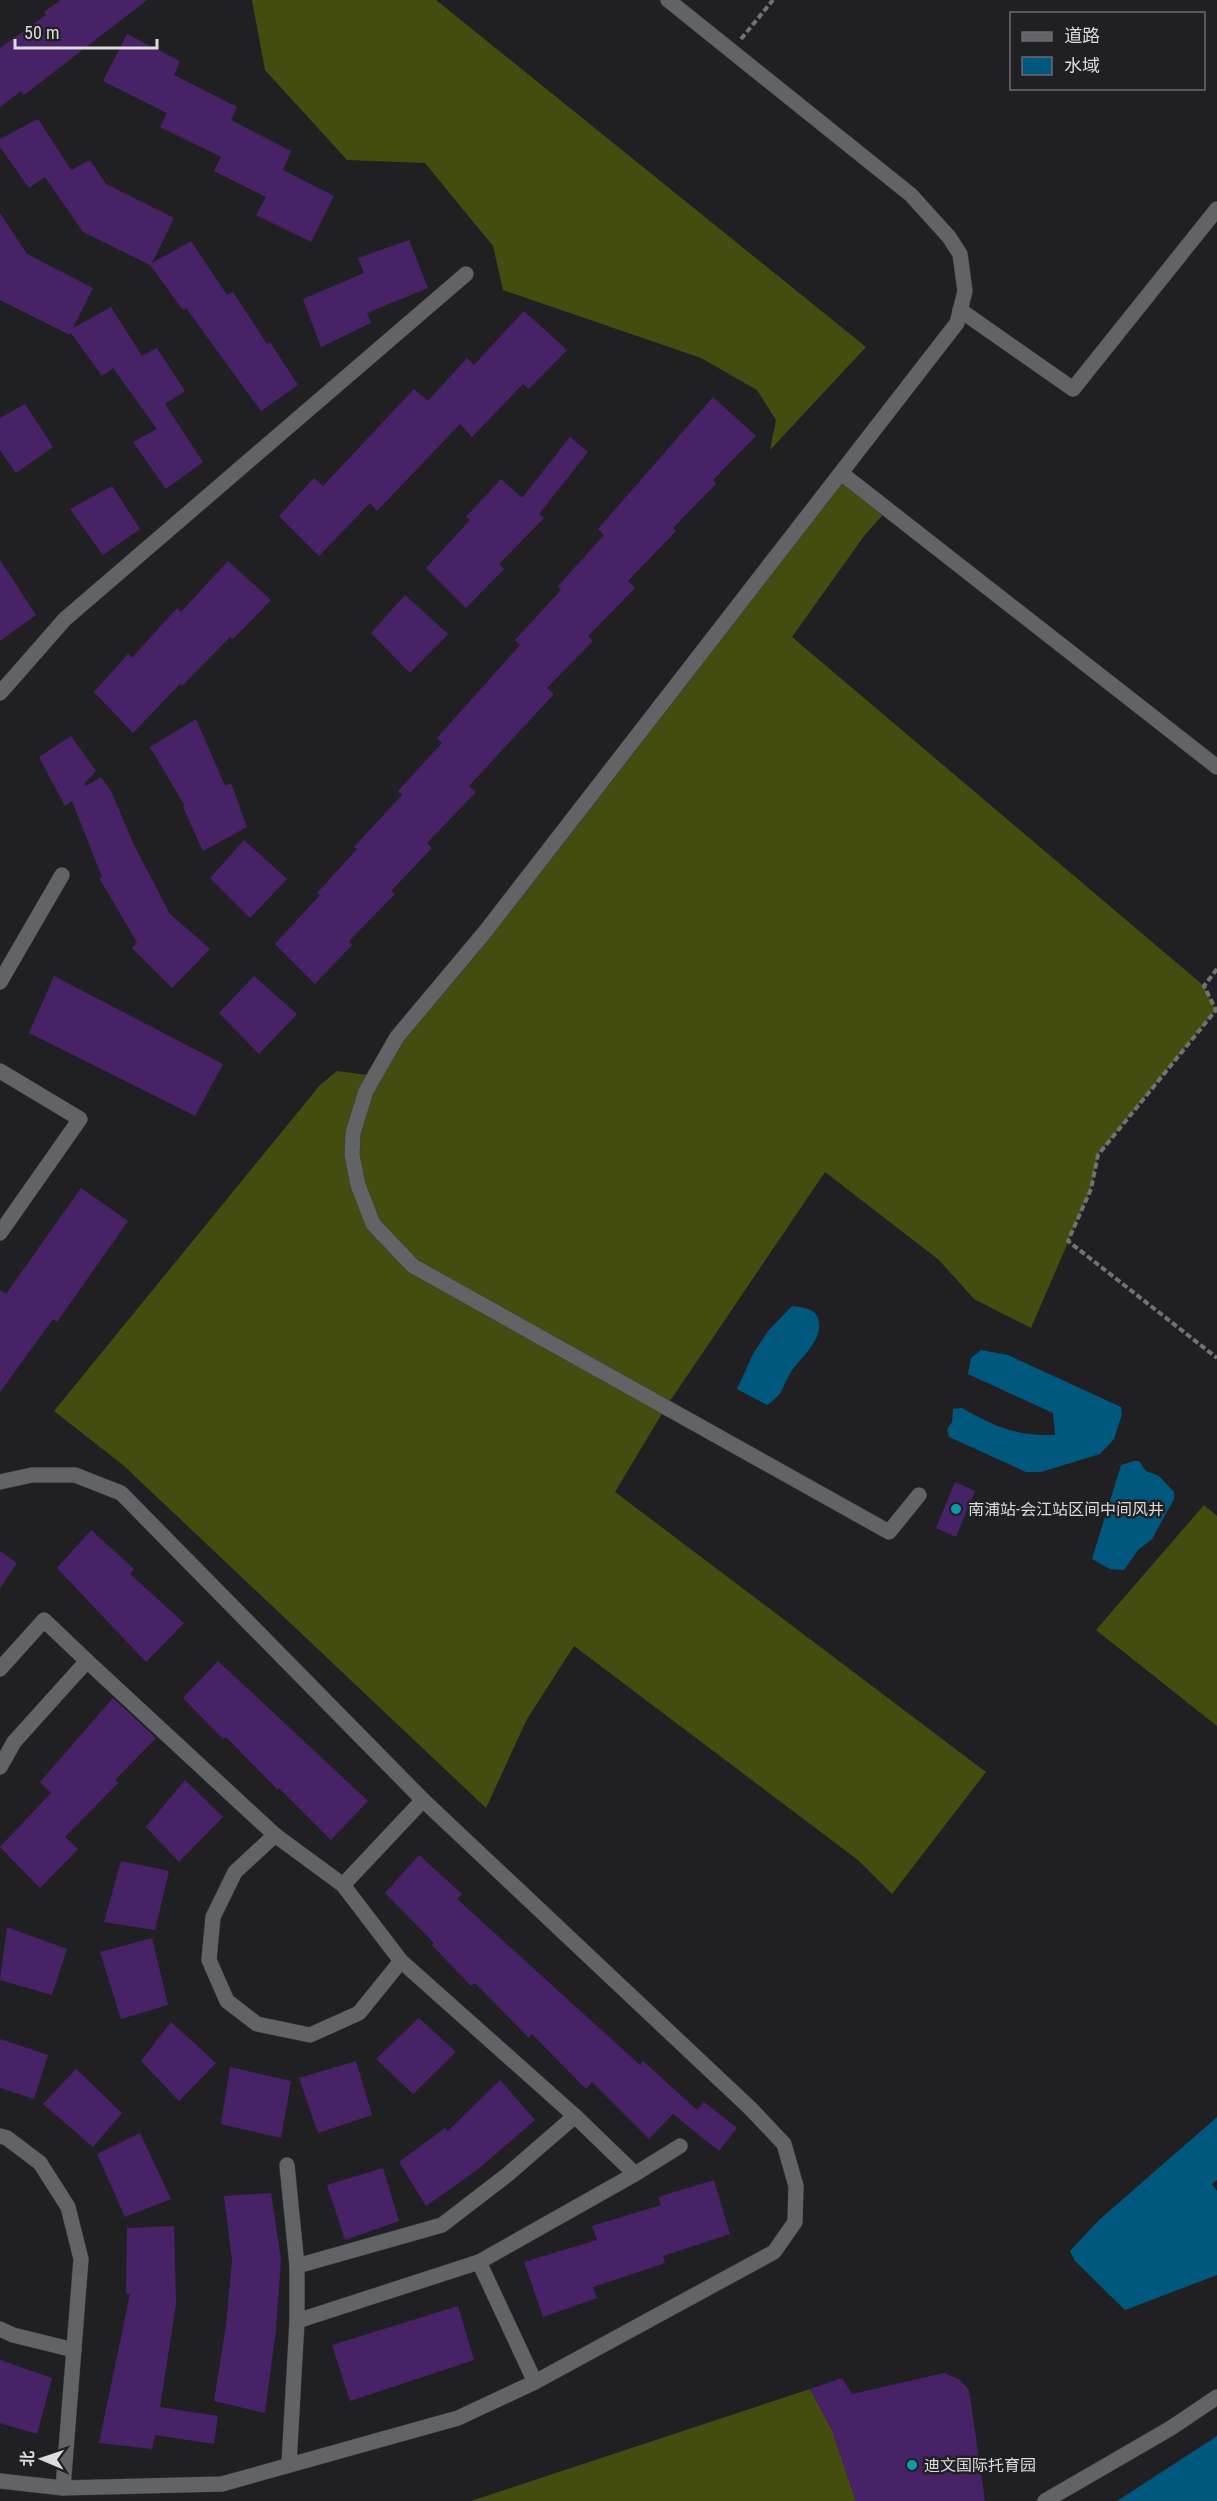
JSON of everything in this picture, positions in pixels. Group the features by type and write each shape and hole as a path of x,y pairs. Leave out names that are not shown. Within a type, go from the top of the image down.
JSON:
{"street":[{"path":"668,0 911,195 960,254 965,291 957,323 485,932 397,1037 366,1091 353,1133 352,1155 358,1185 373,1224 413,1266 889,1532 919,1495"},
{"path":"960,310 1073,389 1217,209"},
{"path":"0,693 65,619 466,274"},
{"path":"841,472 1217,767"},
{"path":"0,982 62,875"},
{"path":"0,1071 80,1119 0,1233"},
{"path":"0,1482 32,1475 75,1475 121,1493 423,1800 751,2109 784,2144 796,2186 795,2222 774,2252 535,2382 458,2418 222,2484 63,2488 0,2481"},
{"path":"0,1669 44,1620 275,1835 343,1885 401,1961 575,2116 635,2174"},
{"path":"0,1767 14,1742 87,1661"},
{"path":"343,1885 423,1800"},
{"path":"275,1835 235,1872 213,1917 208,1960 227,2001 257,2024 310,2036 358,2013 401,1961"},
{"path":"297,2266 442,2225 507,2175 575,2116"},
{"path":"0,2136 7,2138 40,2163 68,2207 81,2259 63,2488"},
{"path":"297,2321 479,2262 680,2146"},
{"path":"287,2164 297,2266 297,2321 289,2464"},
{"path":"479,2262 535,2382"},
{"path":"0,2330 74,2350"},
{"path":"1045,2501 1171,2428 1217,2397"}],"path":[{"path":"731,51 773,0"},
{"path":"1217,969 1204,986 1216,1010 1098,1155 1091,1189 1068,1241 1217,1358"}],"green space":[{"path":"252,0 436,0 866,347 770,450 776,420 757,390 701,358 503,290 493,246 425,163 347,160 265,70"},
{"path":"841,473 888,509 864,536 792,637 1204,986 1216,1010 1098,1155 1091,1189 1031,1328 974,1299 939,1260 825,1172 666,1407 615,1492 986,1772 892,1894 858,1860 574,1646 527,1719 486,1808 123,1465 54,1411 320,1085 337,1071 375,1076"},
{"path":"1204,1505 1217,1516 1217,1726 1096,1630"},
{"path":"810,2389 832,2430 856,2501 471,2501"}],"water":[{"path":"792,1306 806,1308 815,1313 819,1332 812,1346 791,1372 780,1394 767,1405 737,1389 753,1354 768,1331"},
{"path":"981,1350 1008,1355 1121,1407 1122,1414 1114,1439 1100,1454 1041,1472 1026,1472 949,1437 947,1429 952,1422 953,1409 962,1408 1006,1429 1029,1434 1055,1435 1053,1413 968,1374 971,1358"},
{"path":"1139,1461 1146,1471 1159,1476 1174,1492 1174,1499 1152,1539 1138,1550 1124,1570 1110,1569 1092,1559 1121,1465"},
{"path":"1217,2117 1217,2180 1212,2184 1217,2191 1217,2275 1125,2310 1075,2261 1070,2251 1099,2220"},
{"path":"1217,2436 1217,2501 1117,2501"}],"building":[{"path":"61,0 147,0 24,95 21,91 0,107 0,48 46,15 44,12"},
{"path":"127,34 180,61 174,75 237,107 231,120 291,151 283,170 334,196 311,242 256,215 266,197 214,171 221,157 160,127 167,113 103,81"},
{"path":"38,119 71,170 90,160 106,184 174,218 152,263 191,241 227,295 233,292 267,344 270,342 298,385 261,411 186,308 183,310 150,265 83,232 45,177 29,188 0,147 0,139"},
{"path":"0,213 27,254 93,288 73,328 111,307 142,356 157,348 185,391 165,404 203,462 166,489 133,442 157,429 113,368 102,376 71,333 70,335 0,300"},
{"path":"409,240 428,288 367,313 371,323 321,347 303,299 364,273 358,258"},
{"path":"524,311 567,350 529,389 523,384 472,437 460,424 377,511 370,503 319,556 279,516 314,478 323,486 414,389 428,401 467,358 474,365"},
{"path":"713,397 756,436 713,480 716,484 673,528 676,531 628,581 635,588 588,636 593,641 547,688 554,694 469,786 476,792 427,843 432,848 391,891 395,894 349,941 352,945 315,984 275,944 320,895 317,893 357,849 354,847 402,795 398,791 442,743 437,738 520,645 515,640 561,590 558,586 604,535 598,529"},
{"path":"25,404 53,447 16,473 0,450 0,418"},
{"path":"570,437 588,452 539,514 544,518 499,564 504,569 466,608 426,568 470,520 466,517 501,479 522,498"},
{"path":"112,486 140,529 103,555 70,509"},
{"path":"0,560 36,615 0,641"},
{"path":"228,561 271,600 233,639 230,637 182,686 180,684 133,733 94,692 128,654 132,658 177,608 181,612"},
{"path":"405,595 448,634 410,673 371,633"},
{"path":"196,719 225,786 231,783 247,827 203,851 183,807 185,806 150,747"},
{"path":"71,736 96,771 84,784 86,786 101,777 111,791 134,845 170,914 210,949 172,988 132,948 137,942 99,878 102,877 72,801 65,806 39,757"},
{"path":"244,840 287,879 250,918 210,878"},
{"path":"54,976 223,1064 195,1116 29,1033"},
{"path":"254,976 297,1014 259,1054 219,1013"},
{"path":"81,1188 128,1221 57,1322 53,1319 0,1392 0,1290 6,1294"},
{"name":"南浦站-会江站区间中间风井","path":"955,1482 975,1491 956,1537 936,1528"},
{"path":"91,1530 134,1569 130,1574 184,1623 146,1662 57,1568"},
{"path":"0,1551 17,1563 0,1588"},
{"path":"218,1661 368,1801 331,1840 226,1737 223,1739 183,1698"},
{"path":"113,1698 156,1738 115,1780 118,1783 65,1837 78,1849 40,1888 0,1847 51,1793 40,1782"},
{"path":"185,1780 223,1817 179,1862 146,1827"},
{"path":"419,1855 462,1894 457,1899 640,2065 643,2061 697,2110 704,2102 737,2128 719,2151 673,2114 649,2139 592,2082 586,2089 532,2034 529,2038 475,1983 471,1986 432,1945 434,1943 385,1893"},
{"path":"121,1861 169,1871 155,1930 104,1922"},
{"path":"7,1927 67,1949 52,1995 0,1980"},
{"path":"152,1938 168,2005 121,2019 100,1952"},
{"path":"419,2018 456,2052 413,2094 376,2059"},
{"path":"171,2022 216,2063 179,2101 141,2061"},
{"path":"0,2039 48,2055 34,2099 0,2088"},
{"path":"356,2061 372,2115 318,2133 299,2078"},
{"path":"230,2067 291,2081 281,2138 221,2124"},
{"path":"76,2069 122,2113 93,2147 43,2104"},
{"path":"500,2080 535,2120 477,2170 426,2206 399,2162 445,2128 448,2131"},
{"path":"140,2133 171,2199 125,2217 97,2154"},
{"path":"383,2168 399,2221 345,2240 327,2185"},
{"path":"714,2180 730,2234 663,2256 665,2263 593,2287 597,2298 543,2317 524,2262 597,2240 592,2226 661,2205 658,2197"},
{"path":"271,2193 281,2260 276,2329 265,2413 214,2401 226,2325 232,2260 224,2196"},
{"path":"174,2226 176,2304 160,2407 218,2416 214,2444 155,2435 152,2449 99,2443 130,2294 126,2294 127,2228"},
{"path":"458,2306 474,2360 350,2401 332,2345"},
{"path":"0,2360 52,2378 37,2434 0,2423"},
{"name":"迪文国际托育园","path":"944,2373 959,2379 969,2390 985,2501 856,2501 832,2430 810,2389 842,2378 852,2394"}],"place":[{"name":"南浦站-会江站区间中间风井","path":"956,1509"},
{"name":"迪文国际托育园","path":"912,2465"}]}
